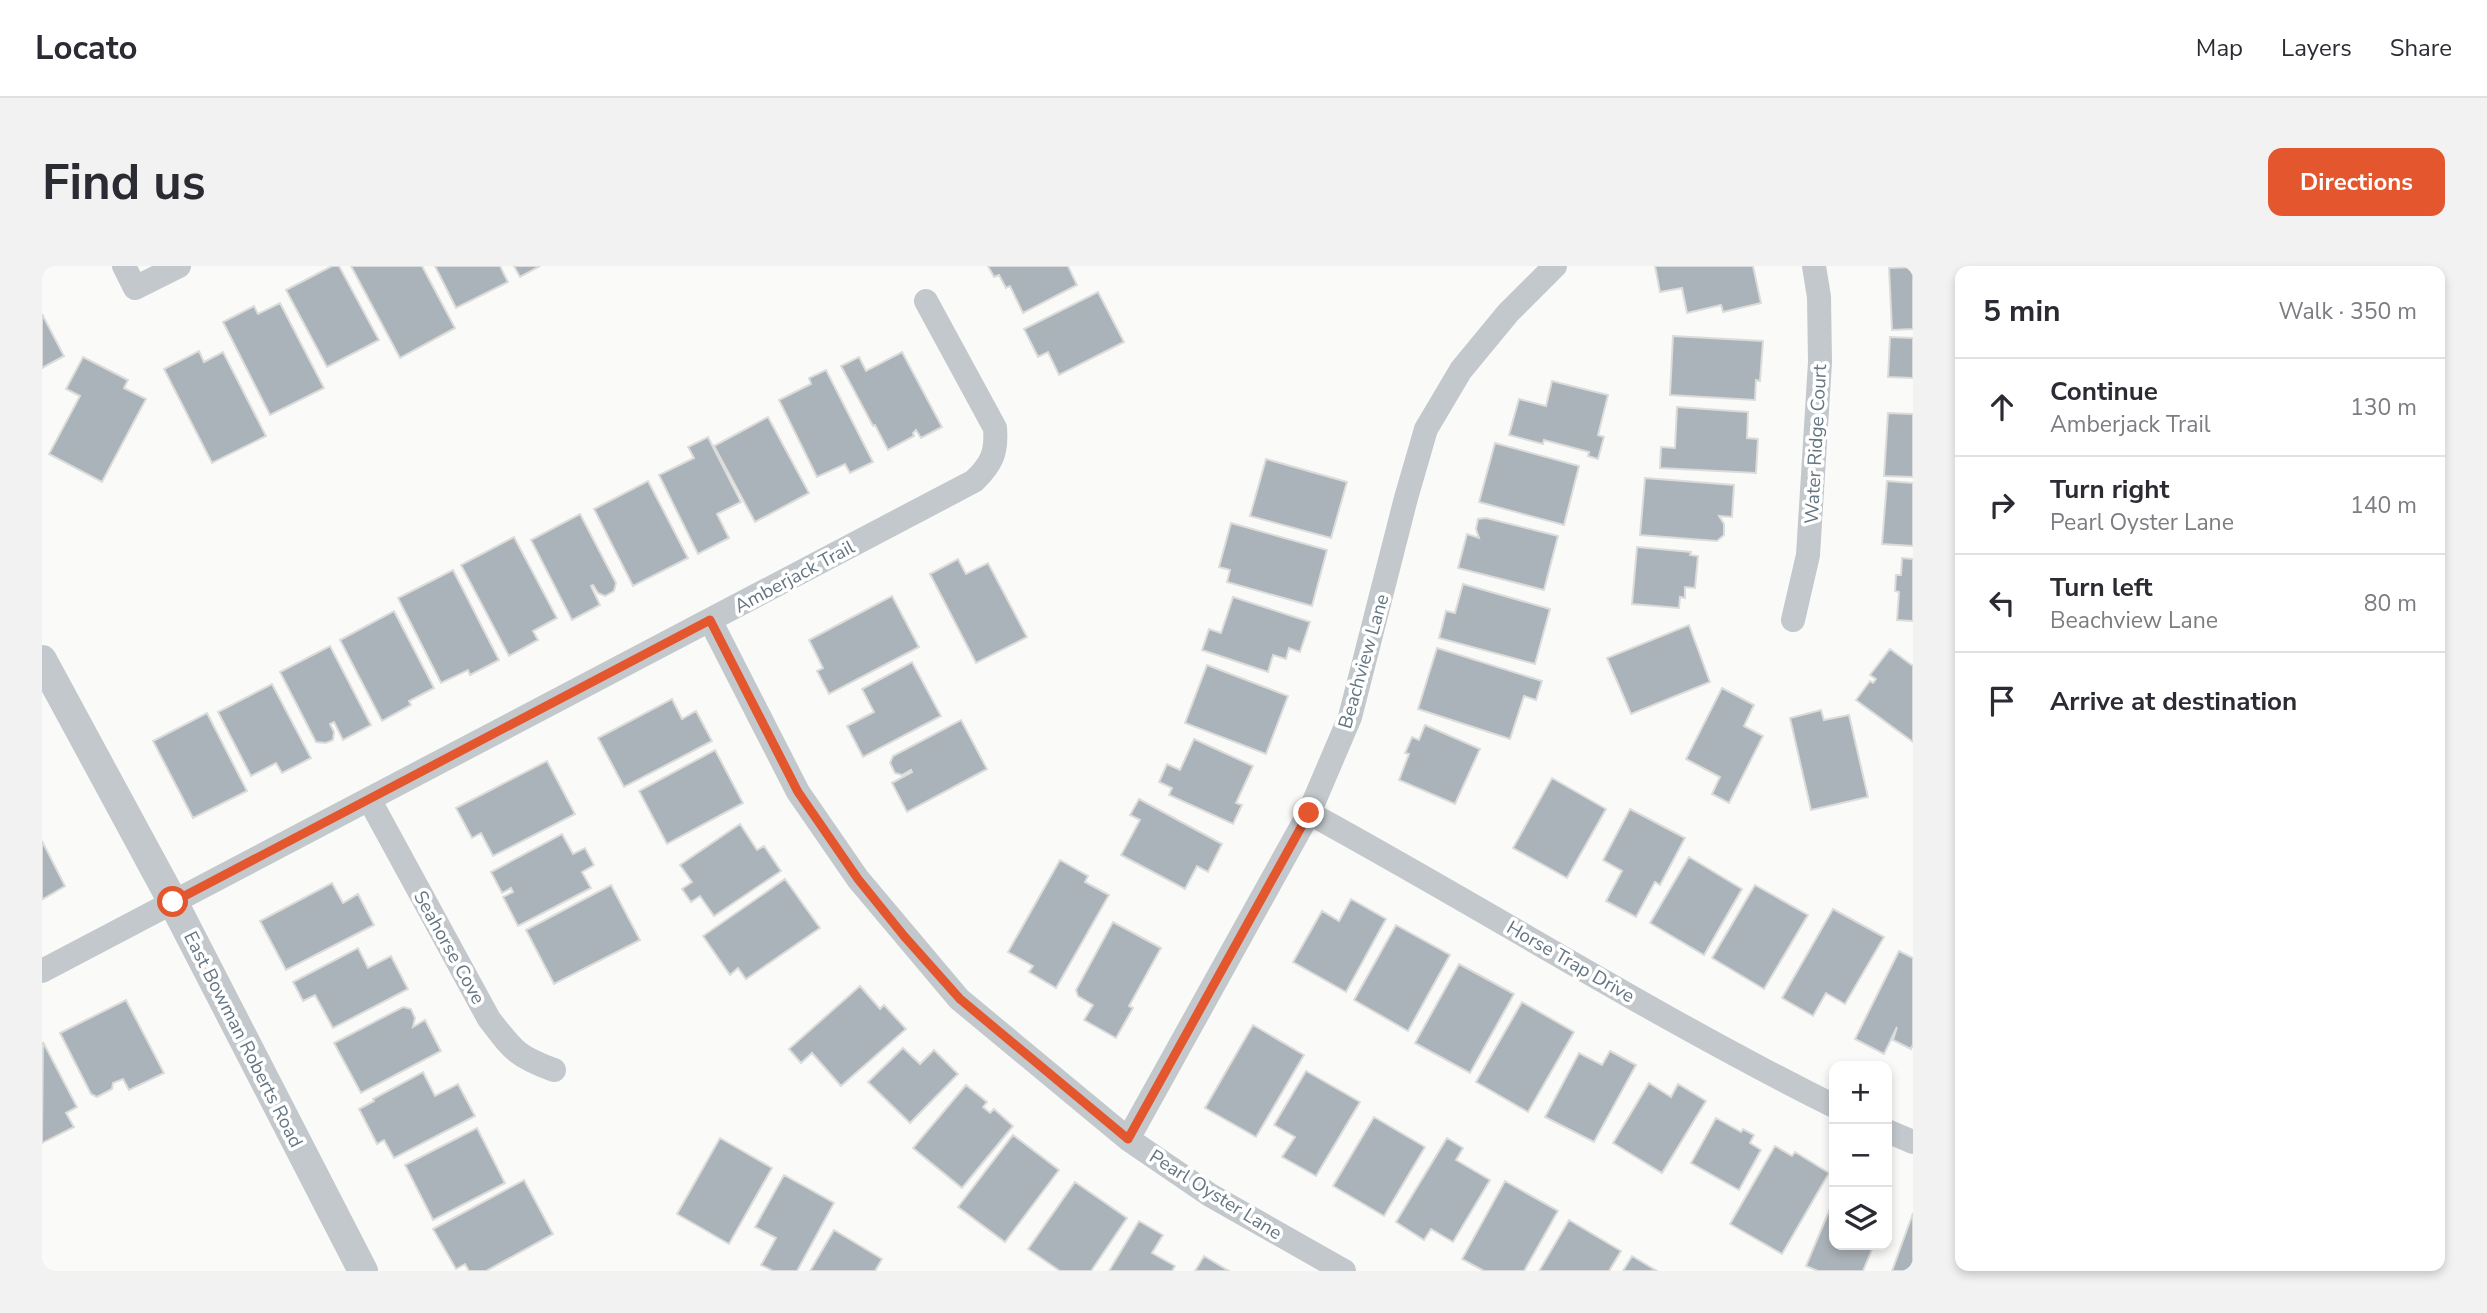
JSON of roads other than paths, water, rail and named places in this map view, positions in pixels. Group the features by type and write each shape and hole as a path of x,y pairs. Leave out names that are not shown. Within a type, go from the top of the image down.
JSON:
{"street":[{"path":"124,266 135,288 178,266"},
{"name":"Beachview Lane","path":"1128,1139 1309,813 1350,717 1426,429 1461,370 1508,313 1556,266"},
{"name":"Water Ridge Court","path":"1793,620 1808,555 1819,362 1819,297 1814,266"},
{"name":"Amberjack Trail","path":"42,971 974,481 985,471 996,445 995,428 926,301"},
{"name":"Pearl Oyster Lane","path":"710,620 798,792 858,879 960,999 1128,1139 1210,1195 1344,1271"},
{"name":"East Bowman Roberts Road","path":"42,660 173,902 363,1271"},
{"name":"Seahorse Cove","path":"369,799 489,1018 511,1048 527,1060 554,1070"},
{"name":"Horse Trap Drive","path":"1309,813 1398,861 1716,1044 1829,1103"},
{"path":"1892,1133 1913,1142"}]}
